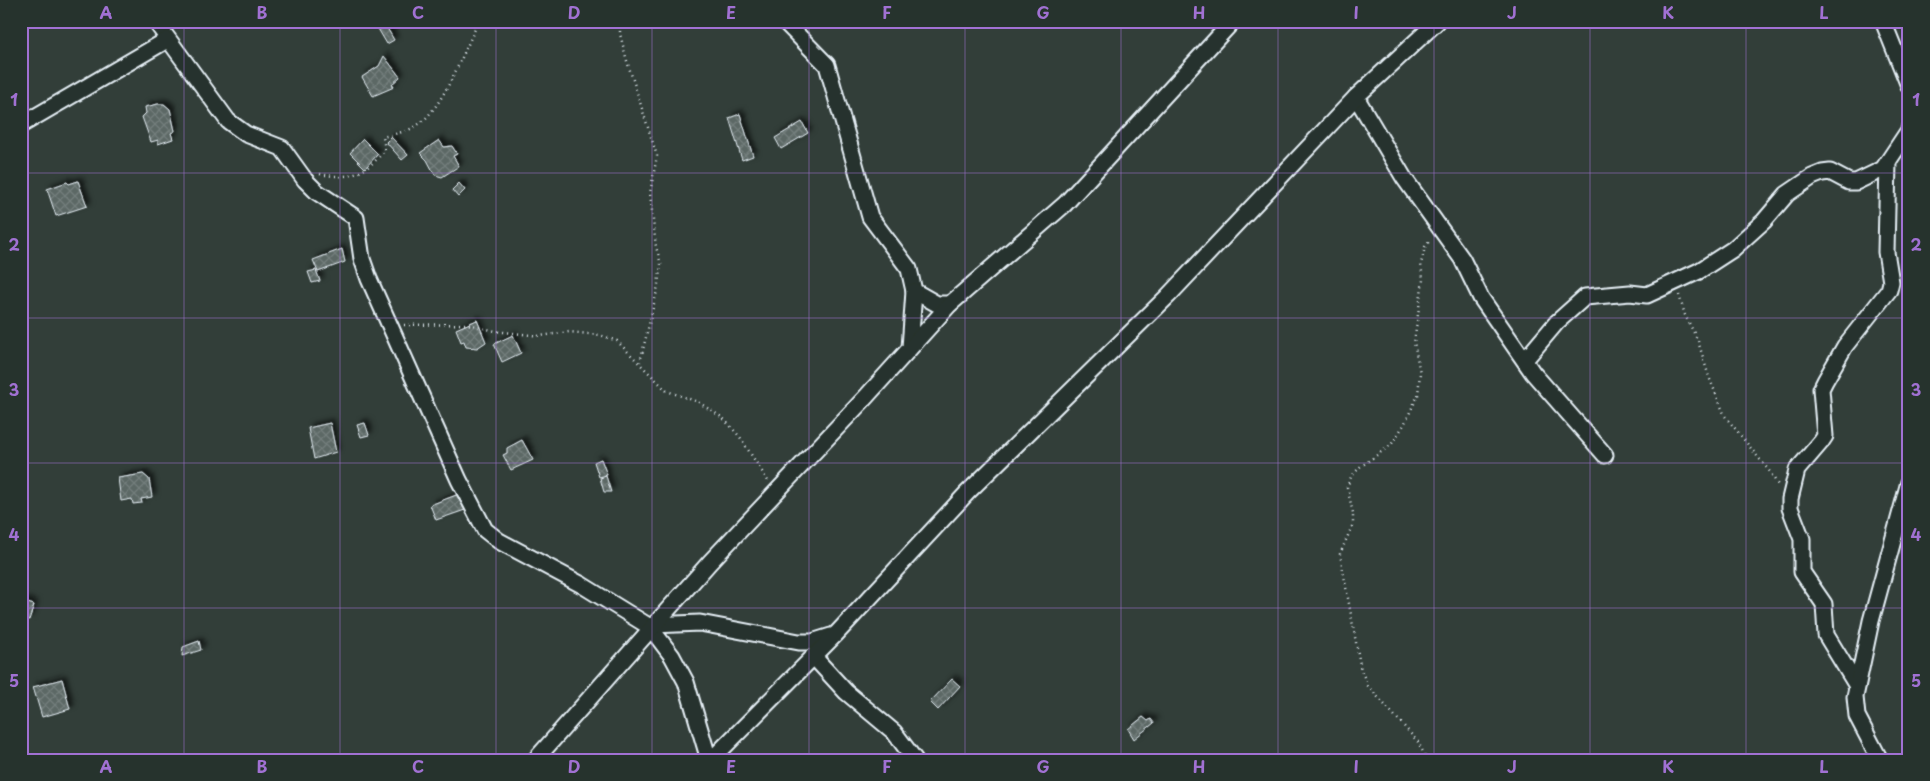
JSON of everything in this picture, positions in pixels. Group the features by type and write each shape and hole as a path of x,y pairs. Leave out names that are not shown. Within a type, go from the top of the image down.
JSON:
{"street":[{"path":"155,21 228,122 246,134 282,148 316,192 356,218 362,259 369,279 459,480 485,530 499,541 582,585 652,626 672,656 686,682 710,760 837,633 968,492 1175,289 1356,97 1438,21"},
{"path":"784,21 827,65 870,217 909,269 914,291 910,348"},
{"path":"535,760 652,626 950,304 1065,204 1233,21"},
{"path":"1883,21 1909,86"},
{"path":"21,125 167,40"},
{"path":"1356,97 1404,178 1462,259 1481,298 1525,360 1605,455"},
{"path":"1525,360 1557,322 1585,297 1630,292 1647,295 1699,270 1733,249 1764,220 1787,194 1812,178 1822,173 1830,172 1849,182 1856,182 1875,174 1888,162 1909,130"},
{"path":"1857,686 1826,635 1824,604 1802,572 1802,539 1790,508 1790,499 1798,470 1822,442 1824,436 1821,389 1845,346 1890,290 1891,282 1886,252 1888,162"},
{"path":"914,291 937,304 950,304"},
{"path":"1880,760 1857,716 1855,697 1871,620 1909,482"},
{"path":"652,626 700,623 799,642 812,642 837,633"},
{"path":"813,656 846,692 894,732 915,760"}],"path":[{"path":"296,168 335,177 358,174 373,165 385,150 383,137 416,127 442,97 479,21"},
{"path":"620,21 627,61 657,156 650,193 656,246 661,264 658,292 640,362"},
{"path":"1427,760 1418,742 1368,686 1356,653 1340,554 1353,524 1353,513 1347,486 1352,477 1369,460 1391,444 1404,425 1418,395 1420,373 1414,342 1424,280 1421,264 1425,247 1439,226"},
{"path":"1675,282 1685,315 1698,341 1709,376 1725,416 1770,472 1790,508"},
{"path":"390,326 467,324 495,331 540,336 569,332 600,335 617,341 667,391 698,402 723,418 740,437 774,492"}],"building":[{"path":"383,21 394,40 387,44 377,27 379,25 377,22"},
{"path":"384,56 400,77 392,84 394,87 373,96 362,77 379,66"},
{"path":"164,104 170,109 175,131 171,133 173,139 158,144 158,140 151,142 142,117 146,113 145,107"},
{"path":"740,114 753,156 742,160 729,118"},
{"path":"802,122 808,133 781,149 775,138"},
{"path":"391,137 408,155 402,160 386,142"},
{"path":"363,139 378,154 365,168 350,153"},
{"path":"439,140 444,147 452,146 457,154 453,156 459,166 442,177 435,175 427,160 420,153"},
{"path":"78,181 87,206 56,216 47,189 67,182 69,184"},
{"path":"459,183 465,190 458,197 452,190"},
{"path":"342,249 345,262 318,272 313,260"},
{"path":"316,270 320,281 312,283 308,272"},
{"path":"477,320 486,342 477,348 466,347 464,341 461,342 456,329"},
{"path":"513,335 521,353 502,362 494,344"},
{"path":"330,423 336,452 314,459 308,428"},
{"path":"365,423 369,435 361,437 357,425"},
{"path":"522,440 533,460 511,470 503,455 507,453 507,448"},
{"path":"601,459 607,475 599,477 594,462"},
{"path":"143,474 149,479 152,497 141,499 142,503 133,504 132,499 121,501 118,478"},
{"path":"606,476 611,492 604,492 600,478"},
{"path":"459,494 465,510 436,520 430,505"},
{"path":"21,601 34,605 29,620 21,617"},
{"path":"199,641 201,650 182,656 183,647"},
{"path":"62,679 70,709 42,717 33,687"},
{"path":"952,679 960,686 938,710 930,702"},
{"path":"1143,717 1148,721 1151,719 1154,723 1134,739 1128,729"}]}
